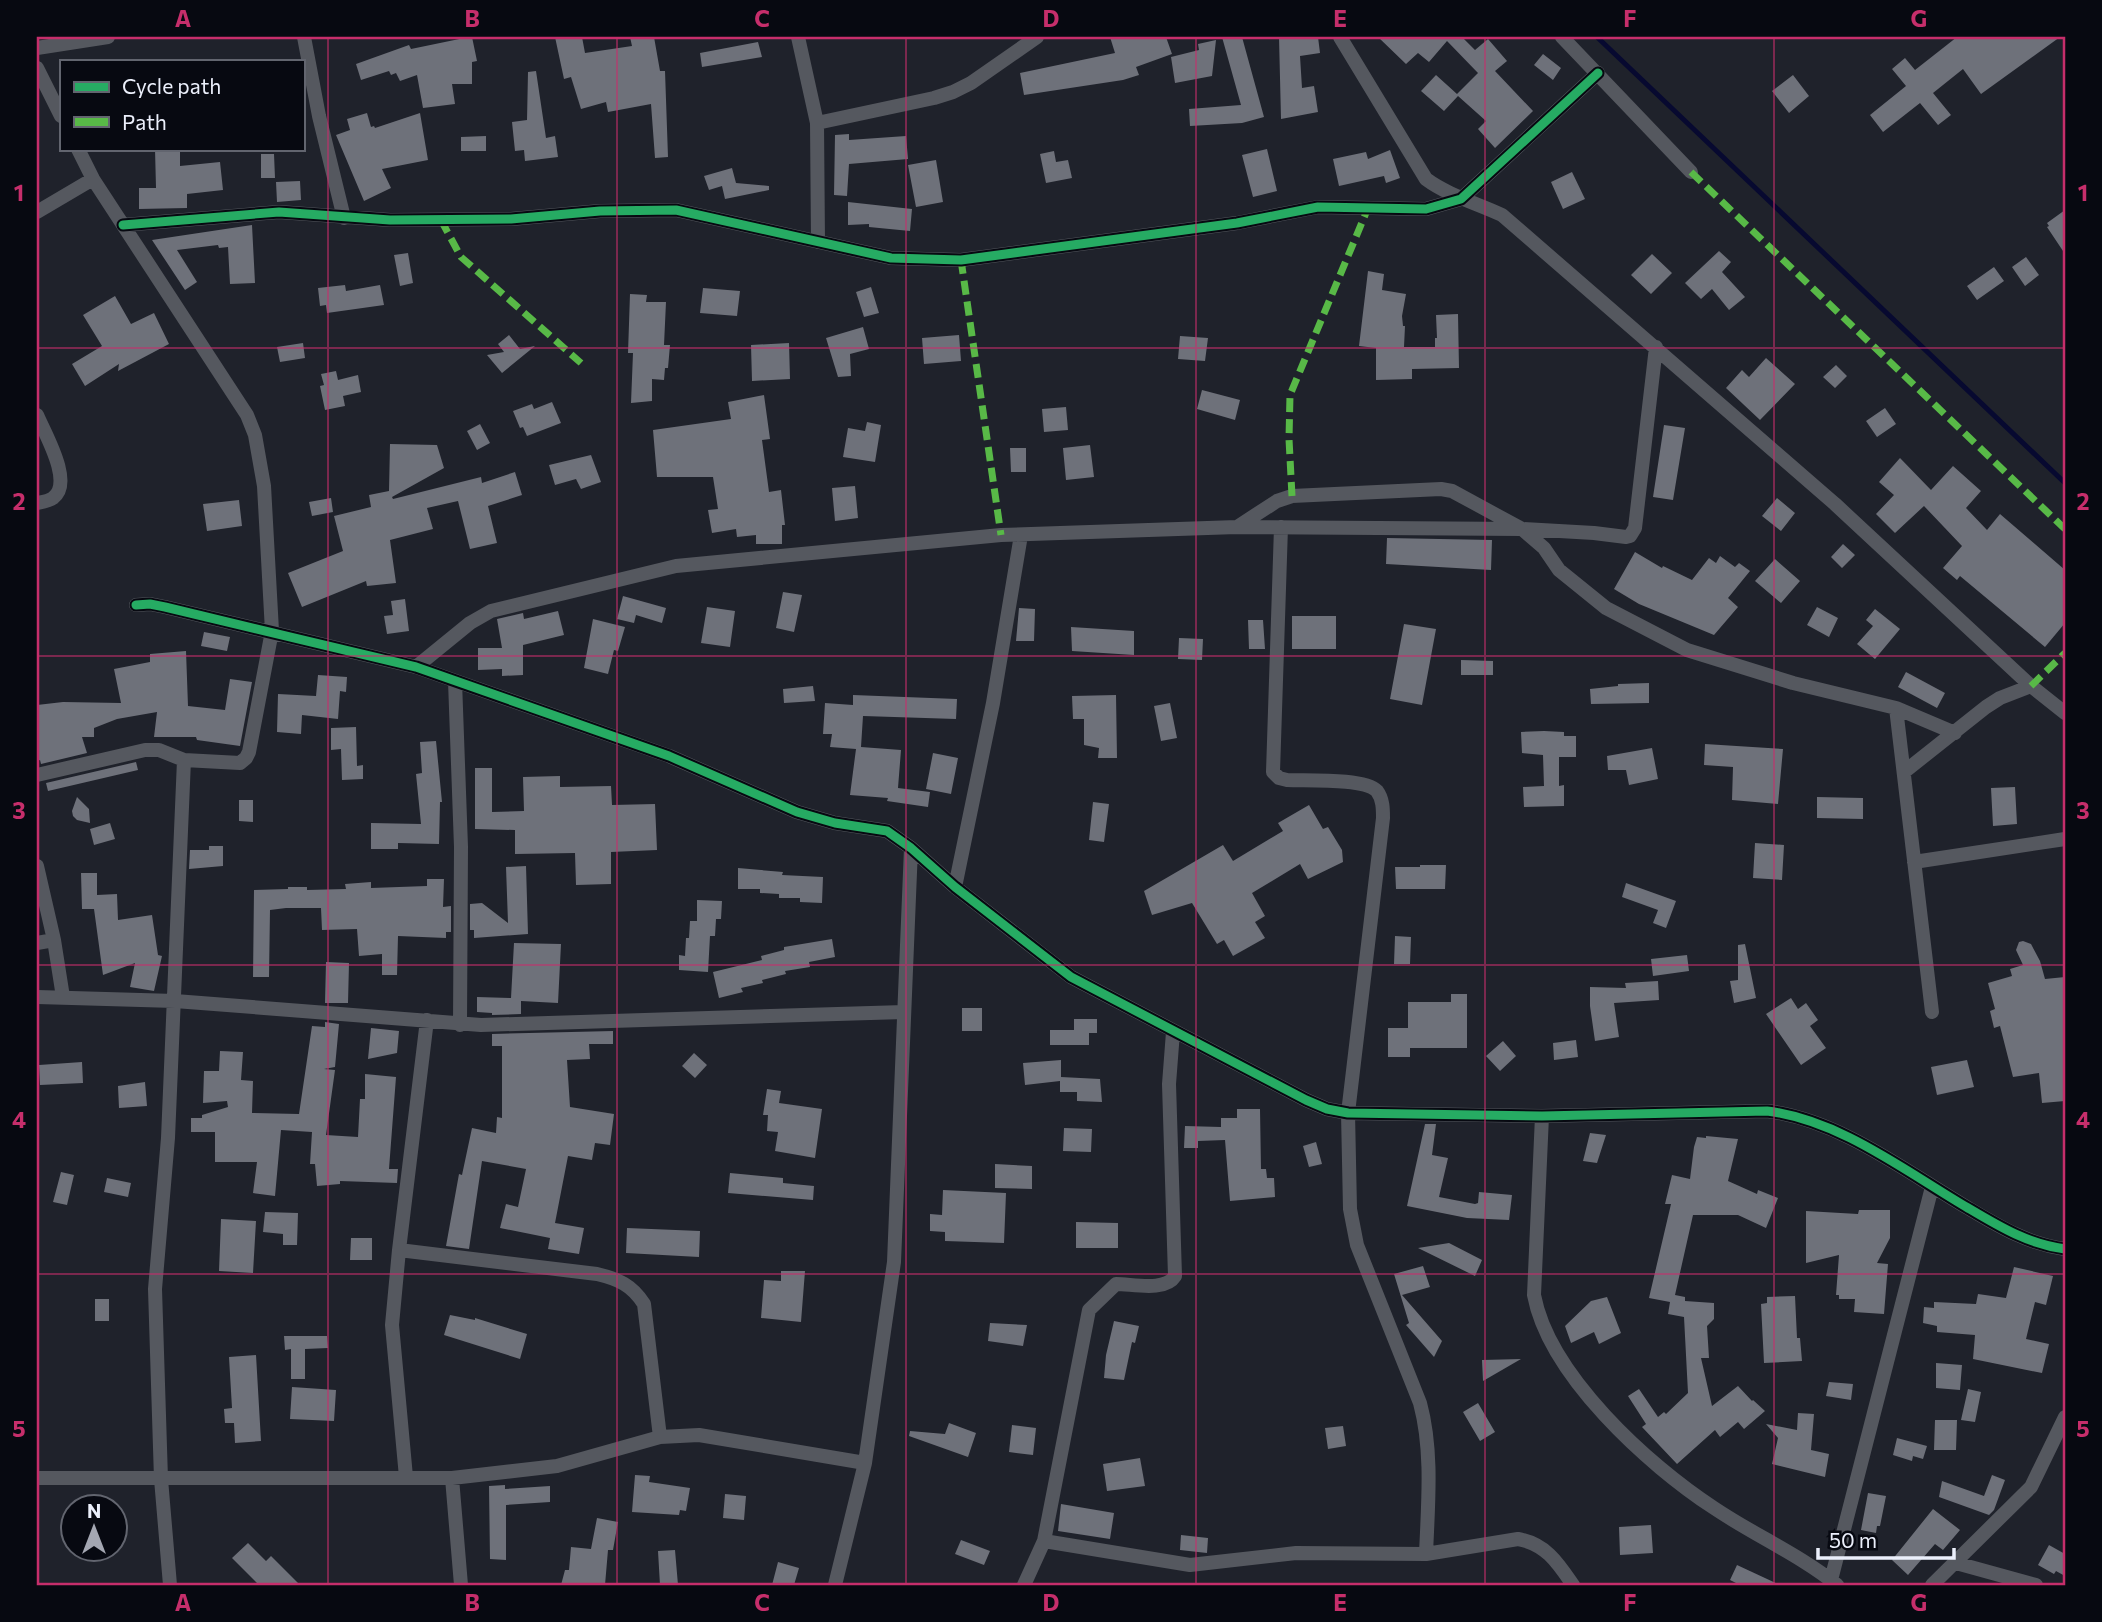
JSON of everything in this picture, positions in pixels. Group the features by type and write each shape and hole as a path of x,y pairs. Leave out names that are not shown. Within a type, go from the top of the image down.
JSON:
{"street":[{"path":"37,48 108,37"},
{"path":"304,37 319,116 344,218"},
{"path":"799,37 817,123 818,242"},
{"path":"817,123 953,92 971,83 1037,37"},
{"path":"1340,37 1426,178 1435,186 1461,199 1502,215 1835,504 2031,686 2065,713"},
{"path":"1562,37 1691,172"},
{"path":"37,68 60,114"},
{"path":"123,225 269,212 390,220 511,219 612,210 676,210 891,258 961,260 1237,223 1318,207 1426,209 1461,199 1598,73"},
{"path":"37,775 145,750 159,750 184,760 240,763 249,752 272,631 264,486 251,425 235,394 93,179 78,150"},
{"path":"37,212 93,179"},
{"path":"416,667 479,616 660,568 1021,535 1237,527 1522,529 1630,536 1633,533 1656,347"},
{"path":"37,415 62,476 59,491 52,499 37,503"},
{"path":"1237,527 1277,501 1292,496 1441,489 1452,491 1522,529 1544,548 1559,570 1606,608 1687,650 1793,683 1896,708 1955,733"},
{"path":"1281,527 1273,772 1279,778 1287,780 1363,784 1378,793 1382,803 1383,818 1348,1113 1350,1209 1357,1245 1425,1419 1428,1507 1426,1554"},
{"path":"955,887 993,703 1021,535"},
{"path":"136,605 150,604 272,631 416,667 669,756 797,812 835,823 887,831 1071,977 1314,1104 1348,1113 1542,1116 1767,1111 1788,1114 1836,1130 2011,1233 2046,1246 2065,1249"},
{"path":"455,681 461,847 460,1025"},
{"path":"1904,772 2000,698 2031,686"},
{"path":"1896,708 1932,1012"},
{"path":"170,1585 161,1479 155,1289 168,1138 184,760"},
{"path":"1914,862 2065,839"},
{"path":"835,1585 865,1463 894,1262 911,848"},
{"path":"37,866 54,940 63,997"},
{"path":"37,943 54,940"},
{"path":"37,997 175,1001 427,1020 460,1025 904,1012"},
{"path":"406,1477 393,1339 398,1250 427,1020"},
{"path":"1024,1585 1044,1541 1089,1310 1116,1284 1162,1285 1172,1281 1175,1276 1169,1084 1173,1032"},
{"path":"1542,1116 1534,1295 1537,1312 1553,1346 1595,1405 1653,1461 1712,1507 1834,1583 1932,1187"},
{"path":"398,1250 597,1275 627,1284 644,1304 660,1437"},
{"path":"1932,1585 2032,1487 2065,1417"},
{"path":"37,1478 452,1478 556,1466 660,1437 699,1435 726,1437 865,1463"},
{"path":"452,1478 460,1585"},
{"path":"1044,1541 1190,1565 1296,1553 1426,1554 1518,1539 1532,1542 1556,1561 1573,1585"},
{"path":"1956,1563 2036,1585"}],"building":[{"path":"472,37 477,61 472,62 472,84 452,84 455,104 423,108 417,75 400,81 396,73 391,75 389,71 361,80 356,64 409,45 411,49"},
{"path":"555,37 582,37 585,53 632,46 630,37 654,37 660,71 665,71 668,157 655,158 651,104 608,112 606,102 581,109 571,77 564,79"},
{"path":"1110,37 1166,37 1172,54 1136,67 1139,75 1123,80 1024,95 1020,73 1115,53"},
{"path":"1222,37 1242,37 1264,117 1242,123 1190,126 1189,109 1241,105"},
{"path":"1279,37 1318,37 1320,53 1300,56 1302,88 1314,86 1318,112 1281,119"},
{"path":"1378,37 1462,37 1475,50 1488,39 1507,61 1495,71 1533,111 1495,148 1478,129 1486,121 1458,96 1444,111 1421,91 1436,75 1457,94 1478,73 1447,41 1429,62 1418,53 1406,64"},
{"path":"1957,37 2060,37 1981,94 1963,69 1933,93 1951,115 1938,125 1920,103 1883,132 1870,115 1906,86 1892,69 1905,58 1915,70"},
{"path":"1216,40 1212,76 1175,83 1171,57 1199,50 1198,44"},
{"path":"758,42 762,57 702,67 700,53"},
{"path":"1543,54 1561,68 1553,80 1534,65"},
{"path":"536,71 546,138 555,136 558,157 525,161 524,150 515,151 512,122 527,120 528,72"},
{"path":"1793,75 1809,96 1789,113 1772,91"},
{"path":"367,113 371,127 375,128 420,113 428,160 382,169 391,188 364,201 336,135 350,130 347,119"},
{"path":"849,134 849,140 906,136 908,159 849,164 847,196 834,195 835,135"},
{"path":"486,136 486,151 461,151 461,137"},
{"path":"1267,149 1277,191 1253,197 1242,155"},
{"path":"155,150 180,150 180,166 220,162 223,190 187,194 187,208 139,209 139,188 156,188"},
{"path":"1390,150 1400,178 1386,183 1384,176 1339,186 1333,159 1366,152 1368,159"},
{"path":"1054,151 1056,162 1068,160 1072,178 1046,183 1040,154"},
{"path":"261,154 274,154 275,178 261,178"},
{"path":"936,160 943,202 916,207 908,165"},
{"path":"732,168 736,183 769,186 769,190 725,199 722,186 709,190 704,176"},
{"path":"1572,172 1585,199 1563,209 1551,182"},
{"path":"300,181 301,200 277,202 276,182"},
{"path":"848,202 912,209 910,231 869,227 869,224 848,225"},
{"path":"2065,210 2065,254 2047,223"},
{"path":"252,225 255,283 230,284 228,247 219,248 218,245 177,250 197,282 185,290 152,240"},
{"path":"1719,251 1731,262 1722,272 1745,297 1729,310 1712,289 1701,299 1685,283"},
{"path":"408,253 413,283 400,286 394,255"},
{"path":"1652,254 1672,273 1651,294 1631,275"},
{"path":"2026,257 2039,275 2025,286 2012,267"},
{"path":"1994,267 2004,281 1977,300 1967,286"},
{"path":"1368,271 1384,274 1382,290 1406,294 1402,316 1405,326 1404,347 1435,347 1436,315 1458,314 1459,368 1412,369 1412,379 1376,380 1376,348 1359,346"},
{"path":"345,285 346,291 380,285 384,305 327,313 326,305 320,306 318,288"},
{"path":"871,287 879,313 864,317 856,292"},
{"path":"703,288 740,291 737,316 700,313"},
{"path":"630,294 647,295 646,302 666,302 664,345 670,345 668,368 665,368 664,380 652,379 652,401 631,403 633,353 628,353"},
{"path":"115,296 131,324 154,313 169,344 118,371 119,364 85,386 72,364 102,346 83,315"},
{"path":"863,327 869,349 850,354 851,376 838,377 826,338"},
{"path":"509,335 520,349 535,346 502,373 487,355 504,352 498,344"},
{"path":"959,335 961,361 924,364 922,338"},
{"path":"1180,336 1208,338 1205,361 1178,359"},
{"path":"303,343 305,358 280,362 277,347"},
{"path":"789,343 790,379 752,381 751,345"},
{"path":"1766,358 1795,384 1760,420 1726,388 1742,370 1749,377"},
{"path":"1836,365 1847,376 1835,388 1823,377"},
{"path":"336,371 338,380 358,375 361,392 343,396 345,406 325,410 320,386 324,385 321,374"},
{"path":"1202,390 1240,400 1235,420 1197,409"},
{"path":"764,395 770,439 762,440 769,492 781,490 785,525 782,525 782,544 756,544 756,535 737,537 736,529 712,533 708,510 718,509 713,477 657,477 653,430 731,419 728,402"},
{"path":"552,402 561,423 527,436 523,427 520,428 513,411 532,404 534,409"},
{"path":"1066,407 1068,430 1044,432 1042,409"},
{"path":"1885,408 1896,424 1877,437 1866,421"},
{"path":"867,422 881,425 875,462 843,457 848,428 865,431"},
{"path":"480,424 490,443 477,450 467,431"},
{"path":"1664,425 1685,428 1673,500 1653,497"},
{"path":"390,444 437,445 444,468 392,497 393,499 481,477 482,483 515,472 522,495 488,506 497,543 470,549 458,501 427,508 433,529 390,540 396,583 367,586 366,581 302,607 288,573 343,551 334,516 371,507 369,495 389,491"},
{"path":"1090,445 1094,477 1066,480 1063,448"},
{"path":"1010,448 1026,448 1026,472 1011,472"},
{"path":"591,455 601,482 581,489 576,479 555,485 549,465"},
{"path":"1900,458 1931,490 1953,466 1981,491 1966,508 1987,530 2000,514 2065,570 2065,623 2045,647 1960,576 1957,580 1943,568 1962,546 1924,506 1895,533 1876,514 1894,495 1879,482"},
{"path":"855,486 858,518 835,521 832,488"},
{"path":"331,498 333,512 312,516 309,502"},
{"path":"1777,498 1795,513 1781,531 1762,516"},
{"path":"239,500 242,526 207,531 203,504"},
{"path":"1387,538 1492,540 1491,570 1386,564"},
{"path":"1843,544 1855,555 1842,568 1831,557"},
{"path":"1635,552 1662,568 1663,566 1692,580 1709,558 1716,563 1720,556 1735,567 1739,563 1750,571 1728,598 1738,607 1714,635 1639,604 1614,589"},
{"path":"1775,559 1800,581 1781,603 1755,581"},
{"path":"783,592 802,595 794,632 776,628"},
{"path":"623,596 666,608 662,623 636,615 634,623 617,619"},
{"path":"405,599 409,631 387,634 384,616 393,615 391,601"},
{"path":"707,607 735,611 730,647 701,643"},
{"path":"1817,607 1838,618 1829,637 1807,625"},
{"path":"1019,608 1035,609 1034,641 1016,641"},
{"path":"1875,609 1900,629 1875,659 1857,644 1873,626 1866,620"},
{"path":"558,611 564,635 523,645 523,675 502,676 502,669 478,670 478,648 502,648 497,619 523,613 524,619"},
{"path":"1292,616 1336,616 1336,649 1292,649"},
{"path":"593,619 625,627 618,651 614,650 608,674 584,668"},
{"path":"1248,620 1263,620 1265,649 1249,649"},
{"path":"1404,624 1436,629 1422,705 1390,699"},
{"path":"1071,627 1134,631 1134,655 1072,651"},
{"path":"204,632 230,637 227,651 201,646"},
{"path":"1179,638 1203,639 1202,660 1178,659"},
{"path":"186,651 188,706 225,710 230,679 252,682 240,746 197,740 196,737 154,737 157,712 117,719 94,728 94,737 82,737 87,753 41,764 40,760 37,761 37,705 63,702 121,703 114,669 150,662 150,654"},
{"path":"1461,660 1493,661 1493,675 1461,675"},
{"path":"1906,672 1945,693 1937,708 1898,687"},
{"path":"318,675 347,677 346,692 340,691 338,719 302,715 301,734 277,732 278,694 316,696"},
{"path":"1649,683 1649,703 1591,704 1590,689 1618,684"},
{"path":"813,686 815,701 784,703 783,689"},
{"path":"853,695 957,699 956,719 863,716 861,747 901,750 898,788 930,792 928,807 887,801 888,798 850,795 856,749 830,747 832,734 823,734 825,703 853,705"},
{"path":"1116,695 1117,758 1098,758 1099,748 1084,745 1084,719 1073,719 1072,696"},
{"path":"1170,703 1177,738 1161,741 1154,706"},
{"path":"356,727 357,766 363,765 363,779 342,780 341,749 331,750 331,728"},
{"path":"1544,731 1576,736 1576,757 1559,757 1559,786 1564,785 1564,806 1524,807 1523,787 1544,786 1543,755 1522,753 1521,732"},
{"path":"436,741 442,802 439,844 398,843 398,849 371,849 371,823 421,824 416,774 422,773 420,742"},
{"path":"1705,744 1783,749 1778,804 1732,800 1733,767 1704,765"},
{"path":"1652,748 1658,779 1629,785 1626,770 1608,770 1607,756"},
{"path":"933,753 958,758 951,794 926,789"},
{"path":"136,762 138,770 48,791 46,783"},
{"path":"475,768 492,768 492,812 524,811 523,777 560,776 560,787 611,786 612,805 655,804 657,850 611,852 611,884 576,885 575,853 515,854 515,830 475,829"},
{"path":"2015,787 2017,824 1993,826 1991,788"},
{"path":"77,797 89,809 90,823 77,820 73,816"},
{"path":"1817,797 1863,798 1863,819 1817,818"},
{"path":"239,800 253,800 253,822 239,821"},
{"path":"1093,802 1109,804 1104,842 1089,840"},
{"path":"1309,805 1323,829 1328,827 1342,850 1343,862 1308,879 1300,864 1252,893 1265,916 1255,922 1265,938 1233,956 1224,940 1217,944 1192,903 1152,915 1144,891 1223,845 1233,861 1283,831 1278,823"},
{"path":"110,823 115,839 94,845 90,829"},
{"path":"1755,843 1784,845 1782,880 1753,878"},
{"path":"209,846 223,846 223,866 189,869 190,850 209,850"},
{"path":"1446,865 1445,889 1396,889 1395,867"},
{"path":"526,866 528,934 474,938 474,930 470,930 470,904 482,903 508,923 506,867"},
{"path":"738,868 783,872 782,875 823,877 822,903 800,902 800,898 779,898 779,894 760,893 760,889 738,889"},
{"path":"81,873 97,873 97,895 117,894 118,920 152,915 158,955 162,956 154,991 130,987 135,963 103,975 94,909 82,909"},
{"path":"427,879 444,879 443,907 451,906 451,932 446,932 446,938 398,936 397,975 382,975 382,954 359,956 357,929 322,930 321,908 286,908 270,910 269,977 253,977 254,890 288,887 307,887 307,890 346,889 345,884 371,882 371,888 427,886"},
{"path":"1626,883 1676,901 1666,928 1653,923 1658,910 1622,897"},
{"path":"697,900 722,901 721,919 716,919 715,936 710,936 708,972 679,970 679,955 685,956 690,921 697,921"},
{"path":"1395,936 1411,937 1410,964 1394,964"},
{"path":"832,939 835,957 809,962 810,967 785,971 786,974 762,980 763,983 741,988 743,992 719,998 713,972 762,960 761,956 784,950 784,947"},
{"path":"2019,942 2031,944 2045,979 2065,977 2065,1101 2042,1103 2039,1073 2013,1077 2000,1026 1994,1028 1990,1011 1995,1009 1988,983 2012,976 2010,969 2023,965 2016,950"},
{"path":"514,943 561,944 558,1003 521,1001 521,1014 492,1015 477,1012 477,997 511,998"},
{"path":"1745,944 1756,998 1734,1003 1730,981 1738,980 1738,945"},
{"path":"1687,955 1689,971 1653,976 1651,959"},
{"path":"326,962 349,963 348,1003 325,1003"},
{"path":"1658,981 1659,1000 1614,1003 1619,1037 1595,1041 1590,987 1626,988 1625,983"},
{"path":"1451,994 1467,994 1467,1048 1410,1048 1410,1057 1388,1057 1388,1028 1408,1028 1408,1002 1451,1002"},
{"path":"1791,998 1798,1009 1806,1003 1818,1020 1810,1026 1826,1048 1801,1065 1766,1014"},
{"path":"962,1008 982,1008 982,1031 962,1031"},
{"path":"1074,1019 1097,1019 1097,1033 1089,1033 1089,1045 1050,1045 1050,1030 1074,1030"},
{"path":"325,1022 339,1024 335,1067 324,1069 335,1070 326,1135 358,1137 360,1099 365,1099 365,1074 396,1077 389,1169 398,1169 397,1183 340,1181 340,1184 317,1186 315,1164 310,1164 312,1132 281,1130 275,1196 253,1193 257,1162 215,1162 215,1132 191,1132 191,1118 202,1118 202,1115 228,1107 227,1101 203,1103 204,1071 219,1071 220,1051 243,1052 241,1080 253,1081 252,1113 299,1114 312,1026 325,1027"},
{"path":"371,1028 399,1031 397,1053 368,1059"},
{"path":"613,1031 613,1044 589,1044 590,1059 567,1060 570,1107 614,1114 610,1145 595,1143 592,1160 568,1156 555,1223 584,1228 579,1254 548,1249 550,1238 500,1228 506,1204 518,1207 526,1169 482,1161 469,1249 446,1246 459,1174 462,1175 472,1128 496,1133 497,1117 502,1118 502,1046 492,1046 492,1034"},
{"path":"1576,1040 1578,1057 1554,1060 1553,1043"},
{"path":"1503,1041 1516,1056 1500,1071 1486,1056"},
{"path":"694,1053 707,1065 695,1078 682,1066"},
{"path":"1061,1060 1061,1077 1100,1079 1102,1102 1077,1101 1077,1092 1060,1092 1060,1081 1025,1085 1023,1063"},
{"path":"1967,1060 1974,1087 1937,1095 1931,1067"},
{"path":"82,1062 83,1083 40,1085 39,1065"},
{"path":"145,1082 147,1106 119,1108 118,1086"},
{"path":"767,1089 781,1091 779,1103 822,1109 815,1158 775,1151 778,1132 767,1131 768,1115 763,1115"},
{"path":"1237,1109 1260,1109 1261,1169 1266,1169 1267,1178 1274,1178 1275,1197 1230,1201 1225,1140 1198,1141 1198,1148 1184,1148 1185,1126 1221,1127 1221,1118 1237,1118"},
{"path":"1425,1124 1436,1124 1432,1155 1448,1158 1439,1197 1475,1204 1478,1203 1479,1192 1512,1195 1509,1220 1467,1218 1407,1206"},
{"path":"1064,1128 1092,1129 1091,1152 1063,1151"},
{"path":"1590,1133 1606,1135 1597,1163 1583,1161"},
{"path":"1697,1137 1738,1139 1728,1181 1757,1194 1758,1190 1778,1198 1766,1228 1738,1215 1693,1215 1675,1295 1685,1297 1685,1301 1714,1303 1714,1319 1707,1326 1709,1358 1701,1358 1712,1406 1738,1386 1765,1411 1744,1429 1738,1422 1720,1437 1715,1430 1677,1464 1642,1427 1646,1424 1628,1396 1639,1389 1658,1417 1664,1412 1666,1414 1688,1393 1684,1317 1668,1314 1670,1302 1649,1298 1671,1204 1665,1204 1672,1175 1690,1179"},
{"path":"1316,1142 1322,1164 1309,1167 1303,1146"},
{"path":"995,1164 1032,1166 1032,1189 995,1188"},
{"path":"61,1172 74,1175 67,1205 53,1202"},
{"path":"730,1173 783,1178 783,1183 814,1186 813,1200 728,1193"},
{"path":"107,1178 131,1183 128,1197 104,1192"},
{"path":"943,1190 1006,1193 1004,1243 945,1241 945,1232 930,1231 930,1214 942,1215"},
{"path":"1859,1210 1890,1210 1890,1238 1877,1263 1888,1264 1884,1314 1854,1312 1855,1299 1839,1299 1839,1295 1836,1295 1839,1255 1806,1263 1806,1211 1858,1214"},
{"path":"265,1212 298,1213 297,1245 283,1245 283,1234 263,1232"},
{"path":"221,1219 256,1221 253,1273 219,1271"},
{"path":"1076,1222 1118,1223 1118,1248 1076,1248"},
{"path":"627,1228 700,1231 699,1257 626,1253"},
{"path":"351,1238 372,1238 372,1260 350,1260"},
{"path":"1449,1243 1482,1260 1475,1276 1418,1248"},
{"path":"1423,1266 1430,1287 1402,1295 1442,1341 1434,1357 1406,1325 1409,1323 1394,1274"},
{"path":"2014,1267 2053,1276 2046,1305 2035,1302 2026,1339 2049,1344 2042,1373 1973,1359 1975,1335 1937,1332 1937,1326 1923,1323 1924,1307 1934,1308 1934,1302 1976,1304 1978,1294 2006,1298"},
{"path":"781,1271 805,1271 801,1322 761,1318 764,1280 781,1281"},
{"path":"1795,1296 1797,1338 1800,1338 1802,1361 1764,1363 1761,1304 1767,1303 1767,1297"},
{"path":"1607,1297 1621,1333 1599,1344 1594,1332 1571,1343 1565,1326 1591,1301"},
{"path":"95,1299 109,1299 109,1321 95,1321"},
{"path":"450,1315 475,1318 527,1334 520,1359 444,1335"},
{"path":"1114,1321 1139,1326 1135,1343 1132,1342 1124,1380 1104,1378"},
{"path":"990,1323 1027,1325 1023,1346 988,1341"},
{"path":"284,1336 327,1336 328,1348 305,1349 305,1379 291,1379 291,1349 285,1350"},
{"path":"256,1355 261,1441 235,1443 234,1423 225,1423 224,1409 232,1408 229,1357"},
{"path":"1521,1359 1483,1381 1482,1360"},
{"path":"1936,1363 1962,1365 1960,1390 1936,1388"},
{"path":"1829,1382 1853,1384 1851,1400 1826,1396"},
{"path":"292,1387 336,1390 334,1421 290,1419"},
{"path":"1968,1389 1981,1392 1975,1422 1961,1420"},
{"path":"1478,1403 1495,1432 1480,1441 1463,1412"},
{"path":"1798,1413 1814,1414 1811,1450 1829,1454 1825,1477 1772,1464 1778,1438 1766,1424 1797,1430"},
{"path":"1935,1420 1957,1420 1956,1450 1934,1450"},
{"path":"949,1423 976,1433 968,1457 909,1436 910,1431 945,1434"},
{"path":"1012,1425 1036,1428 1033,1455 1009,1452"},
{"path":"1343,1426 1346,1446 1328,1449 1325,1428"},
{"path":"1897,1438 1927,1446 1923,1459 1913,1456 1912,1461 1893,1455"},
{"path":"1140,1458 1145,1486 1107,1491 1103,1464"},
{"path":"635,1475 650,1476 649,1482 690,1488 686,1511 680,1510 679,1515 632,1512"},
{"path":"1992,1475 2005,1480 1994,1510 1989,1515 1939,1497 1942,1481 1984,1496"},
{"path":"505,1485 505,1489 550,1486 550,1502 506,1505 506,1560 490,1559 489,1486"},
{"path":"1868,1493 1886,1496 1876,1533 1861,1530"},
{"path":"725,1494 746,1496 744,1520 723,1518"},
{"path":"1061,1504 1114,1513 1110,1539 1058,1531"},
{"path":"1933,1509 1960,1530 1943,1550 1935,1544 1908,1575 1892,1560"},
{"path":"597,1518 618,1522 613,1550 608,1550 605,1585 561,1585 565,1570 569,1570 571,1547 591,1549"},
{"path":"1651,1525 1653,1553 1620,1555 1619,1527"},
{"path":"1181,1535 1208,1538 1207,1553 1180,1550"},
{"path":"961,1540 990,1551 984,1565 955,1554"},
{"path":"248,1543 266,1561 271,1556 300,1585 259,1585 232,1558"},
{"path":"2049,1545 2065,1554 2065,1576 2056,1571 2054,1574 2038,1565"},
{"path":"675,1550 678,1585 660,1585 658,1551"},
{"path":"778,1562 799,1568 794,1585 772,1585"},
{"path":"1737,1565 1780,1585 1740,1585 1730,1580"}],"waterway":[{"path":"1597,37 2065,483"}],"marked path":[{"path":"1691,172 2065,529"},
{"path":"1292,496 1290,395 1368,208"},
{"path":"441,220 461,257 581,363"},
{"path":"961,260 1001,535"},
{"path":"2031,686 2065,653"}],"cycle path":[{"path":"123,225 279,212 390,220 511,219 600,211 676,210 891,258 961,260 1237,223 1318,207 1426,209 1461,199 1598,73"},
{"path":"136,605 165,607 416,667 669,756 797,812 835,823 887,831 1071,977 1327,1109 1348,1113 1542,1116 1767,1111 1794,1116 1846,1136 1871,1149 2003,1228 2026,1239 2065,1249"}]}
